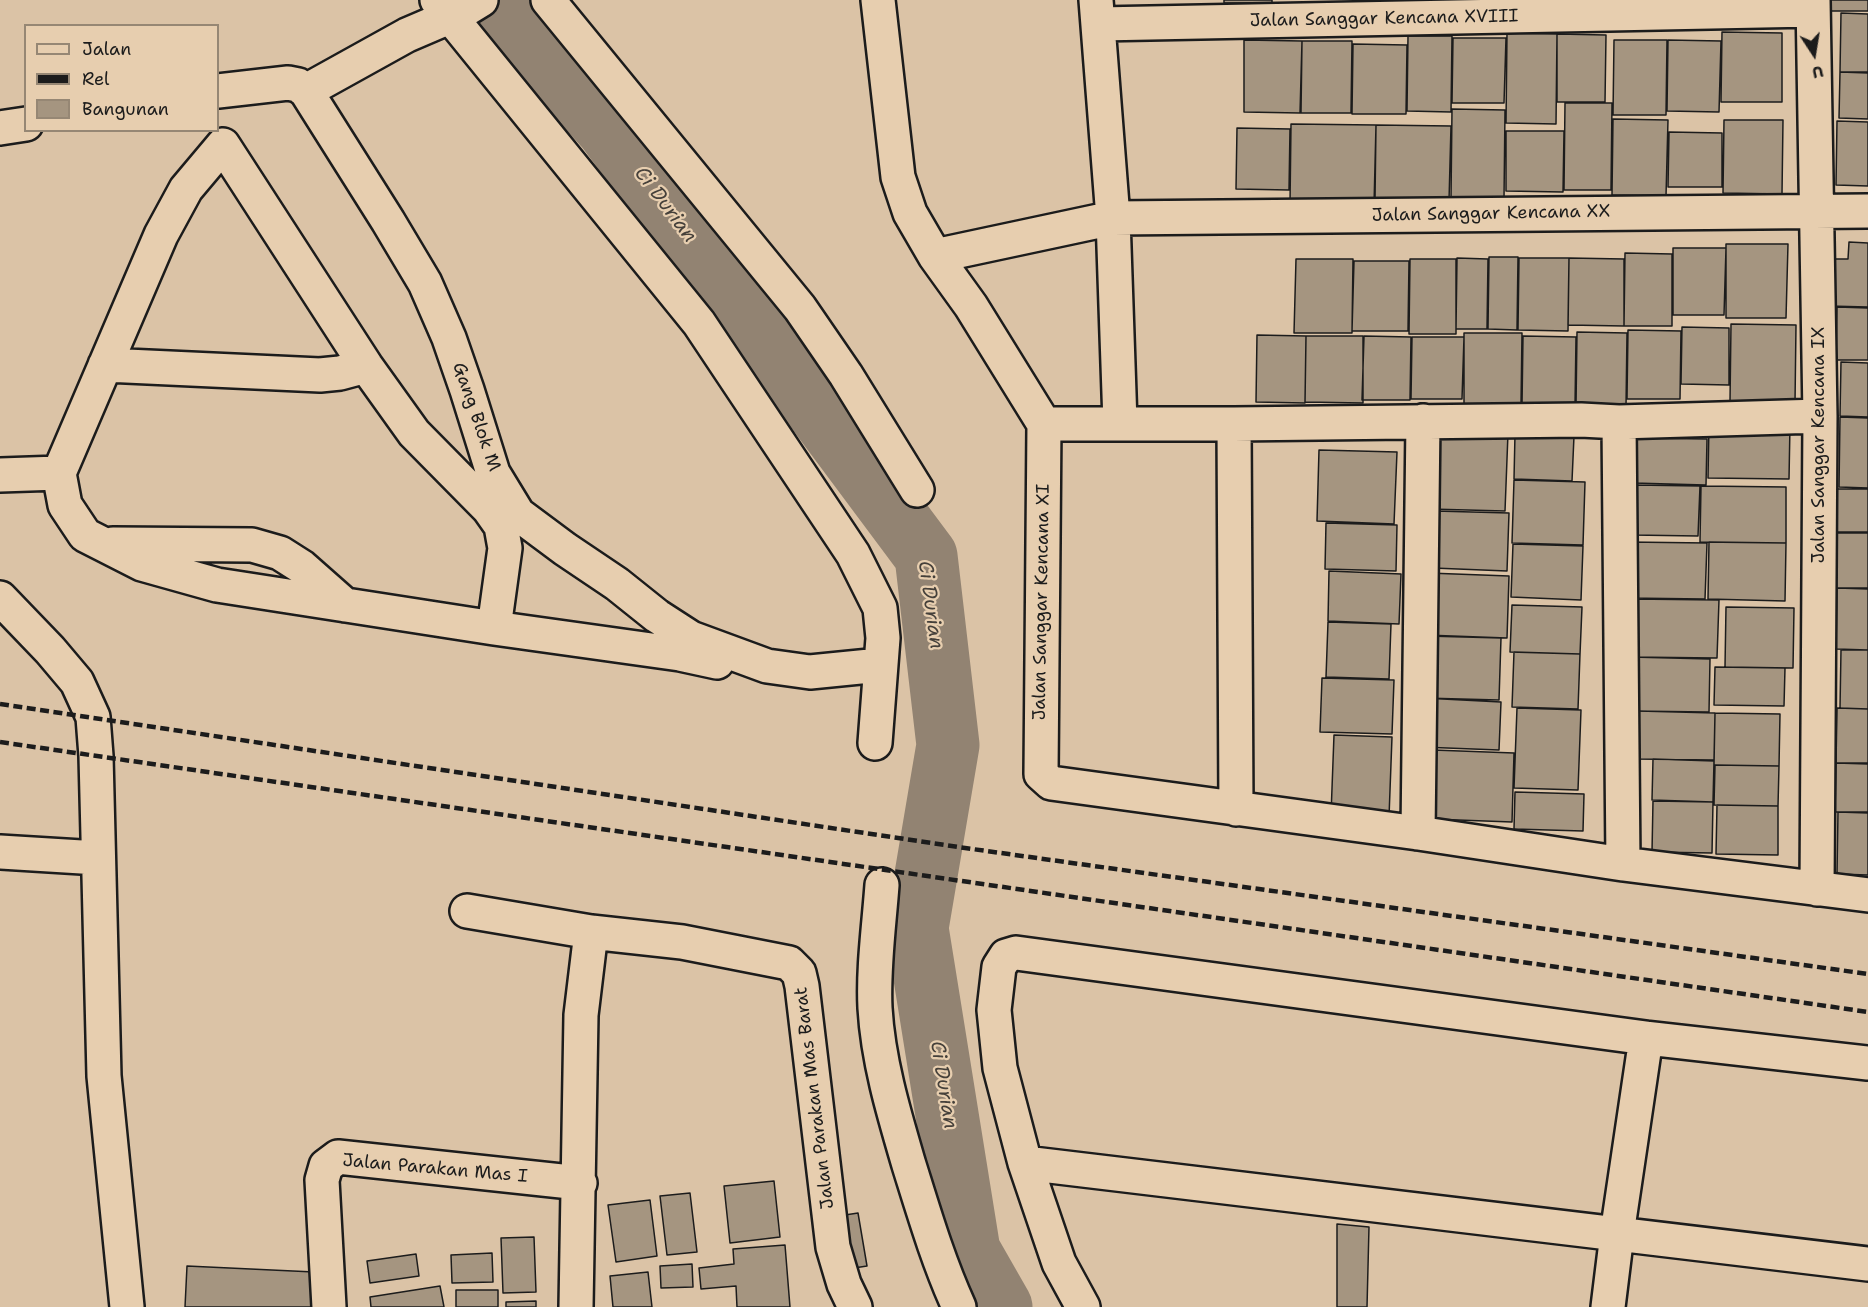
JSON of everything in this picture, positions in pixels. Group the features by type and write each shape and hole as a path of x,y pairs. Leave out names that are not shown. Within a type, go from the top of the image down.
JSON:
{"street":[{"path":"548,0 800,308 846,375 917,490"},
{"path":"878,0 898,177 910,213 935,256 971,306 1044,424 1581,420 1619,422 1820,416"},
{"name":"Jalan Sanggar Kencana XVIII","path":"1097,12 1813,5"},
{"name":"Jalan Sanggar Kencana IX","path":"1813,5 1820,416 1817,889"},
{"path":"219,91 288,83 298,85 306,91 458,7 570,166 699,323 853,554 880,608 882,638 874,743"},
{"path":"1097,12 1113,218 1120,423"},
{"name":"Gang Blok M","path":"306,91 425,284 449,338 493,473 518,514 617,584 657,616 691,638 767,666 810,672 880,665"},
{"path":"0,128 24,124"},
{"path":"494,628 505,548 501,526 489,509 414,434 366,366 223,145 186,189 161,235 59,473 65,505 85,535 142,564 217,585 494,628 680,654 722,663"},
{"name":"Jalan Sanggar Kencana XX","path":"935,256 1113,218 1868,211"},
{"path":"105,365 320,375 340,373 366,366"},
{"path":"1418,833 1423,422"},
{"path":"1619,422 1623,864"},
{"name":"Jalan Sanggar Kencana XI","path":"1044,424 1041,774 1051,783 1236,809"},
{"path":"1234,424 1236,809 1418,833 1623,864 1868,895"},
{"path":"0,475 59,473"},
{"path":"102,544 252,545 280,553 302,567 345,605"},
{"path":"0,598 77,682 93,717 96,756 104,1076 127,1307"},
{"path":"0,852 98,858"},
{"path":"882,885 875,1008 881,1057 895,1117 922,1208 941,1267 959,1307"},
{"name":"Jalan Parakan Mas Barat","path":"467,911 591,932 682,942 778,960 789,963 799,973 833,1247 844,1284 855,1307"},
{"path":"576,1307 580,1183 581,1015 591,932"},
{"path":"1083,1307 1059,1263 1025,1163 1000,1068 994,1010 999,967 1006,956 1016,953 1646,1038 1868,1062"},
{"path":"1608,1307 1646,1038"},
{"name":"Jalan Parakan Mas I","path":"329,1307 322,1180 326,1166 338,1157 580,1183"},
{"path":"1025,1163 1868,1264"}],"building":[{"path":"1224,0 1272,0 1272,3 1224,3"},
{"path":"1823,0 1868,0 1868,11 1823,11"},
{"path":"1841,13 1868,14 1868,72 1840,72"},
{"path":"1722,32 1782,33 1782,102 1721,102"},
{"path":"1507,33 1557,34 1556,124 1506,123"},
{"path":"1557,34 1606,35 1605,102 1557,102"},
{"path":"1408,36 1452,36 1451,112 1407,111"},
{"path":"1453,38 1506,38 1504,103 1452,103"},
{"path":"1244,40 1302,41 1300,113 1244,112"},
{"path":"1614,40 1667,40 1666,115 1613,115"},
{"path":"1668,40 1721,41 1719,112 1667,111"},
{"path":"1302,41 1352,41 1351,113 1301,113"},
{"path":"1353,44 1407,45 1406,114 1352,114"},
{"path":"1840,72 1868,73 1868,119 1839,118"},
{"path":"1565,103 1612,103 1611,190 1564,190"},
{"path":"1452,109 1505,110 1504,199 1451,198"},
{"path":"1613,119 1668,120 1666,196 1612,195"},
{"path":"1724,120 1783,120 1782,194 1723,193"},
{"path":"1837,121 1868,122 1868,186 1836,185"},
{"path":"1291,124 1376,125 1374,205 1290,204"},
{"path":"1376,125 1451,126 1449,201 1375,200"},
{"path":"1237,128 1290,129 1289,190 1236,189"},
{"path":"1506,131 1564,131 1563,192 1506,191"},
{"path":"1669,132 1722,133 1722,187 1668,187"},
{"path":"1849,242 1868,243 1868,307 1828,306 1829,259 1848,259"},
{"path":"1726,244 1788,244 1786,318 1726,318"},
{"path":"1673,248 1726,248 1724,315 1673,315"},
{"path":"1625,253 1672,254 1672,326 1624,326"},
{"path":"1489,257 1518,257 1517,330 1488,329"},
{"path":"1457,258 1488,259 1487,329 1456,329"},
{"path":"1519,258 1569,258 1568,331 1518,330"},
{"path":"1569,258 1624,259 1624,326 1568,325"},
{"path":"1296,259 1353,259 1352,333 1294,333"},
{"path":"1410,259 1456,259 1456,334 1409,334"},
{"path":"1354,261 1409,261 1408,331 1352,331"},
{"path":"1837,307 1868,308 1868,360 1836,360"},
{"path":"1731,324 1796,325 1795,403 1730,402"},
{"path":"1682,327 1729,328 1729,385 1681,384"},
{"path":"1628,330 1681,331 1680,399 1627,399"},
{"path":"1577,332 1627,333 1626,407 1576,407"},
{"path":"1464,333 1522,333 1521,405 1464,405"},
{"path":"1257,335 1306,336 1305,403 1256,402"},
{"path":"1306,336 1363,336 1363,403 1305,402"},
{"path":"1364,336 1411,337 1410,400 1362,400"},
{"path":"1523,336 1576,337 1575,406 1522,406"},
{"path":"1412,337 1464,337 1462,399 1411,399"},
{"path":"1841,362 1868,363 1868,417 1840,416"},
{"path":"1840,417 1868,418 1868,488 1839,487"},
{"path":"1709,423 1790,425 1789,479 1708,478"},
{"path":"1432,430 1508,433 1505,511 1429,509"},
{"path":"1515,434 1574,436 1572,481 1514,479"},
{"path":"1634,438 1707,439 1706,485 1633,483"},
{"path":"1319,450 1397,452 1394,524 1317,521"},
{"path":"1514,480 1585,482 1583,545 1512,543"},
{"path":"1634,485 1700,486 1698,536 1632,535"},
{"path":"1701,486 1786,487 1786,543 1700,542"},
{"path":"1834,489 1868,489 1868,532 1833,532"},
{"path":"1435,511 1509,513 1507,571 1433,568"},
{"path":"1326,523 1397,525 1396,571 1325,569"},
{"path":"1834,533 1868,533 1868,588 1832,588"},
{"path":"1627,542 1707,543 1705,599 1626,598"},
{"path":"1709,542 1786,543 1785,601 1708,599"},
{"path":"1513,544 1583,546 1581,600 1511,597"},
{"path":"1329,571 1401,574 1399,624 1328,621"},
{"path":"1428,573 1509,576 1507,638 1425,635"},
{"path":"1837,588 1868,589 1868,650 1836,649"},
{"path":"1631,599 1719,600 1717,658 1630,657"},
{"path":"1512,605 1582,607 1580,654 1510,652"},
{"path":"1726,607 1794,608 1793,668 1725,667"},
{"path":"1328,622 1391,624 1389,679 1326,677"},
{"path":"1426,636 1501,638 1499,700 1423,698"},
{"path":"1841,650 1868,650 1868,709 1840,708"},
{"path":"1514,652 1580,654 1578,709 1512,707"},
{"path":"1630,657 1710,659 1709,712 1629,711"},
{"path":"1715,667 1785,668 1784,706 1714,705"},
{"path":"1322,678 1394,680 1392,734 1320,732"},
{"path":"1423,698 1501,702 1499,750 1421,747"},
{"path":"1517,708 1581,710 1578,790 1514,788"},
{"path":"1837,708 1868,709 1868,763 1836,763"},
{"path":"1638,711 1715,713 1714,760 1637,759"},
{"path":"1715,713 1780,714 1779,766 1714,765"},
{"path":"1334,735 1392,737 1389,817 1331,815"},
{"path":"1433,750 1514,753 1512,822 1431,819"},
{"path":"1653,759 1714,761 1713,802 1652,800"},
{"path":"1836,763 1868,764 1868,812 1835,812"},
{"path":"1715,765 1779,766 1778,806 1714,805"},
{"path":"1515,792 1584,794 1583,831 1514,829"},
{"path":"1653,801 1713,802 1712,853 1652,852"},
{"path":"1717,805 1778,806 1778,855 1716,854"},
{"path":"1838,812 1868,813 1868,875 1837,874"},
{"path":"774,1181 780,1237 730,1243 724,1186"},
{"path":"690,1193 697,1252 667,1255 660,1196"},
{"path":"650,1200 657,1256 616,1262 608,1205"},
{"path":"858,1213 867,1266 841,1270 832,1217"},
{"path":"1337,1224 1369,1227 1367,1307 1337,1307"},
{"path":"534,1237 536,1292 503,1293 501,1238"},
{"path":"785,1245 790,1307 737,1307 736,1286 701,1289 699,1268 734,1264 733,1249"},
{"path":"492,1253 493,1282 452,1283 451,1255"},
{"path":"416,1254 419,1276 370,1283 367,1261"},
{"path":"692,1264 693,1287 661,1288 660,1266"},
{"path":"187,1266 314,1272 312,1307 185,1307"},
{"path":"648,1272 652,1307 613,1307 610,1276"},
{"path":"440,1286 444,1307 371,1307 370,1297"},
{"path":"456,1290 498,1290 498,1307 456,1307"},
{"path":"536,1301 536,1307 506,1307 506,1302"}],"waterway":[{"name":"Ci Durian","path":"492,0 607,128 926,556 948,745 917,928 969,1251 1001,1307"}],"railway":[{"path":"0,704 965,848 1868,974"},
{"path":"0,742 1868,1012"}]}
